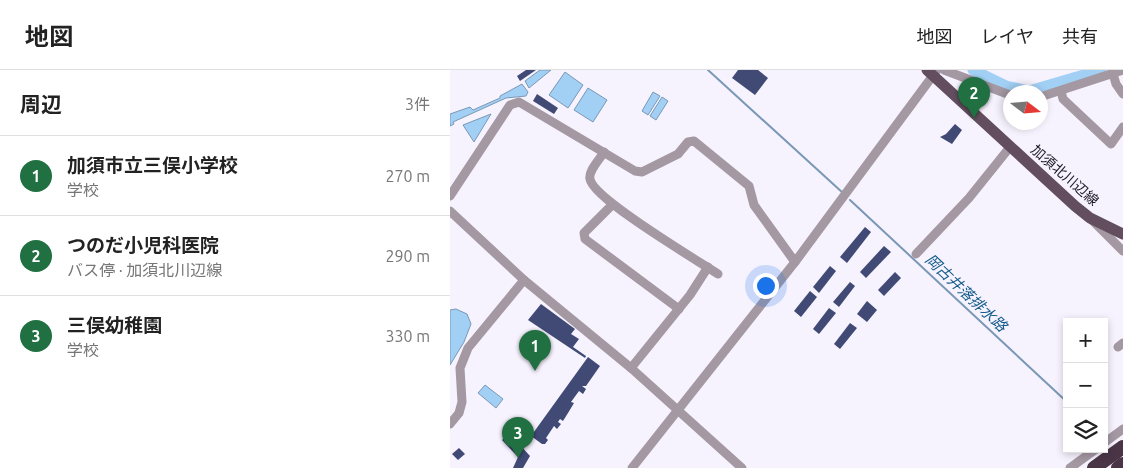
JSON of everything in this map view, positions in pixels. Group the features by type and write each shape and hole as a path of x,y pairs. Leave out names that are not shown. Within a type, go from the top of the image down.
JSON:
{"highway":[{"path":"1094,468 1123,447"},
{"path":"1118,468 1123,464"}],"main road":[{"name":"加須北川辺線","path":"933,72 1010,147 1090,218 1123,234"}],"street":[{"path":"944,70 1003,92"},
{"path":"1048,95 1123,70"},
{"path":"632,468 795,262 845,196 933,72"},
{"path":"1113,74 1116,84 1123,94"},
{"path":"1061,91 1064,99 1111,144 1123,127"},
{"path":"450,196 510,105 520,102 636,171 642,172 678,154 688,142 694,141 750,186 754,204 795,262"},
{"path":"916,254 969,198 1010,147"},
{"path":"604,152 589,175 590,182 612,205 718,274"},
{"path":"612,205 584,233 585,239 679,309"},
{"path":"450,211 524,280 631,368 742,468"},
{"path":"1090,218 1123,251"},
{"path":"631,368 679,309 708,267"},
{"path":"450,424 459,413 462,402 460,368 468,348 524,280"},
{"path":"1108,440 1123,429"},
{"path":"1070,468 1091,453"}],"water":[{"path":"540,70 551,70 529,88 525,81"},
{"path":"565,72 583,85 568,108 549,95"},
{"path":"522,84 528,92 526,96 506,98 453,122 454,124 450,126 450,114 470,107 473,110 500,98 500,96"},
{"path":"588,88 607,100 593,122 574,110"},
{"path":"653,92 660,96 648,115 642,111"},
{"path":"662,97 668,101 656,120 650,116"},
{"path":"491,114 474,142 463,125"},
{"path":"456,309 467,314 471,324 464,342 450,365 450,310"},
{"path":"485,385 503,399 496,408 478,393"}],"building":[{"path":"526,70 536,70 520,81 517,76"},
{"path":"738,70 758,70 768,78 755,95 732,78"},
{"path":"537,94 558,108 554,114 533,101"},
{"path":"955,124 962,130 952,144 940,137 946,134"},
{"path":"865,227 871,232 847,263 840,257"},
{"path":"884,246 891,252 866,278 860,272"},
{"path":"830,266 836,271 819,293 813,287"},
{"path":"895,272 901,278 884,296 878,290"},
{"path":"850,282 855,286 839,307 833,302"},
{"path":"810,291 817,297 801,317 794,311"},
{"path":"867,301 877,310 867,322 857,314"},
{"path":"541,304 575,329 571,334 579,339 573,347 586,356 585,358 528,320"},
{"path":"829,308 836,313 819,334 813,329"},
{"path":"850,323 857,328 840,349 834,344"},
{"path":"588,357 600,366 586,386 582,386 586,389 583,394 579,391 571,402 574,403 563,421 560,419 558,422 561,424 557,429 554,426 546,438 548,440 545,444 542,444 531,436"},
{"path":"509,433 530,456 523,468 513,468 518,457 502,440"},
{"path":"459,448 465,454 458,460 452,454"}],"waterway":[{"name":"岡古井落排水路","path":"708,70 843,193"},
{"path":"973,70 1006,86 1029,91 1101,70"},
{"name":"岡古井落排水路","path":"850,200 1063,398"}],"place":[{"name":"つのだ小児科医院","path":"974,118"},
{"name":"加須市立三俣小学校","path":"535,371"},
{"name":"三俣幼稚園","path":"518,458"}]}
